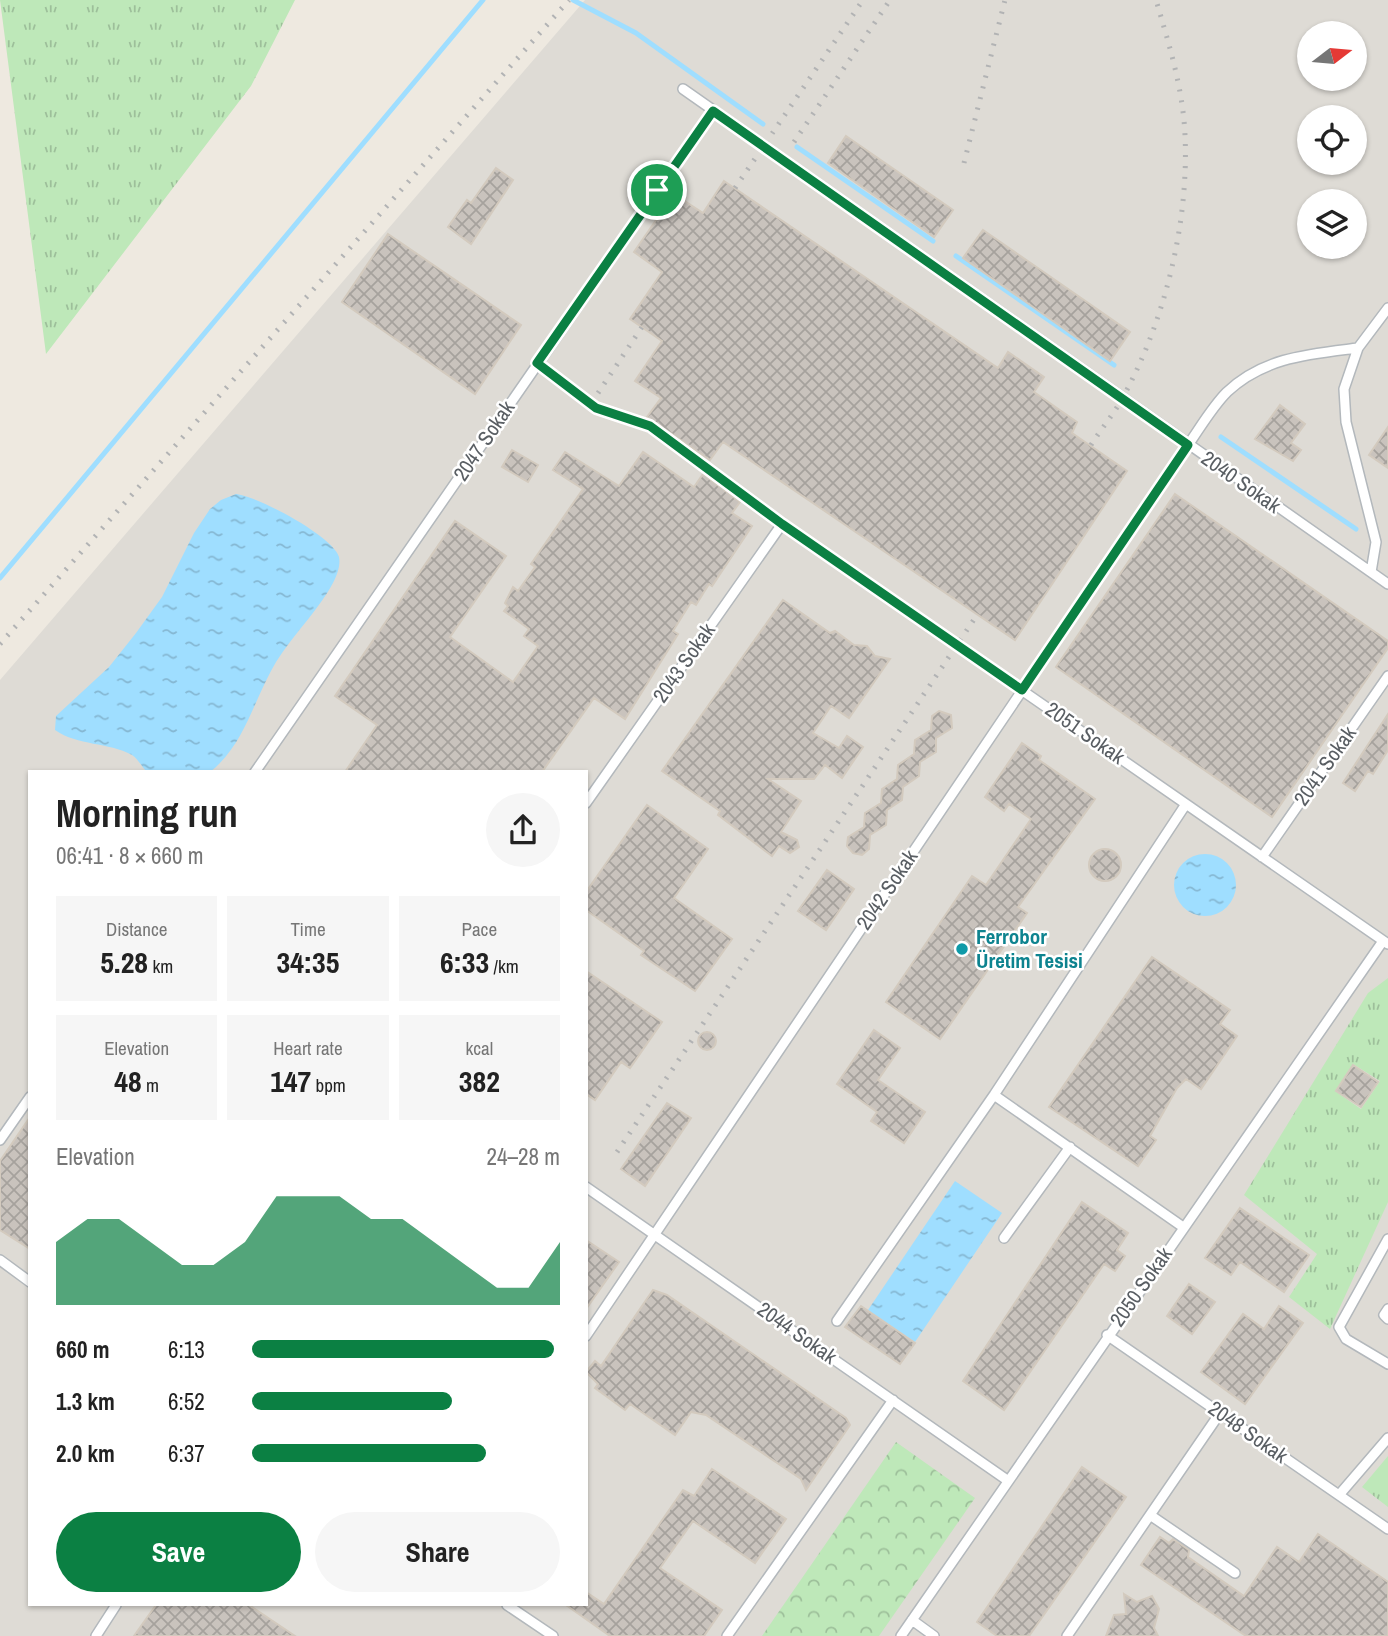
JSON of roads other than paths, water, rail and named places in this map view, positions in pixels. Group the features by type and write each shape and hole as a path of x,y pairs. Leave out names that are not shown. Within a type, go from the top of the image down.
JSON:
{"lane":[{"name":"2040 Sokak","path":"683,89 1388,584"},
{"name":"2047 Sokak","path":"256,770 713,111"},
{"path":"1371,572 1376,542 1346,422 1344,389 1358,348 1388,307"},
{"name":"2042 Sokak","path":"588,1333 1188,445 1226,393 1254,372 1286,357 1358,348"},
{"name":"2051 Sokak","path":"537,363 596,408 650,426 782,524 1385,942"},
{"name":"2043 Sokak","path":"588,800 782,524"},
{"name":"2041 Sokak","path":"1262,857 1388,676"},
{"path":"837,1321 994,1095 1186,804"},
{"name":"2050 Sokak","path":"901,1636 1107,1335 1385,942"},
{"path":"994,1095 1183,1227"},
{"path":"0,1140 28,1100"},
{"path":"1004,1238 1070,1147"},
{"name":"2044 Sokak","path":"588,1188 1007,1480"},
{"path":"1388,1239 1339,1327 1346,1339 1388,1364"},
{"path":"0,1260 28,1281"},
{"path":"1388,1309 1384,1315 1388,1318"},
{"name":"2048 Sokak","path":"1107,1335 1388,1529"},
{"path":"726,1636 893,1400"},
{"path":"1067,1636 1220,1413"},
{"path":"1339,1495 1388,1438"},
{"path":"1150,1515 1235,1573"},
{"path":"96,1636 115,1606"},
{"path":"508,1606 553,1636"},
{"path":"912,1620 934,1636"}],"water":[{"path":"236,494 276,509 309,528 334,548 339,557 337,574 328,592 276,662 231,750 212,770 145,770 132,755 123,751 73,739 55,730 56,716 109,667 162,597 194,533 210,509 221,500"},
{"path":"1199,854 1211,854 1227,863 1234,873 1234,897 1227,907 1211,916 1199,916 1188,911 1179,902 1174,891 1174,879 1179,868 1188,859"},
{"path":"955,1181 1002,1213 915,1342 868,1310"}],"waterway":[{"path":"0,578 483,0"},
{"path":"573,0 636,33 763,124"},
{"path":"797,147 933,241"},
{"path":"956,256 1114,365"},
{"path":"1221,437 1356,529"}],"railway":[{"path":"0,644 569,0"},
{"path":"735,188 863,0"},
{"path":"794,142 890,0"},
{"path":"964,163 1005,0"},
{"path":"1091,445 1123,397 1151,336 1171,270 1183,202 1184,118 1175,67 1156,0"},
{"path":"598,393 642,327"},
{"path":"617,1152 977,615"}],"place":[{"name":"Ferrobor Üretim Tesisi","path":"962,949"}]}
